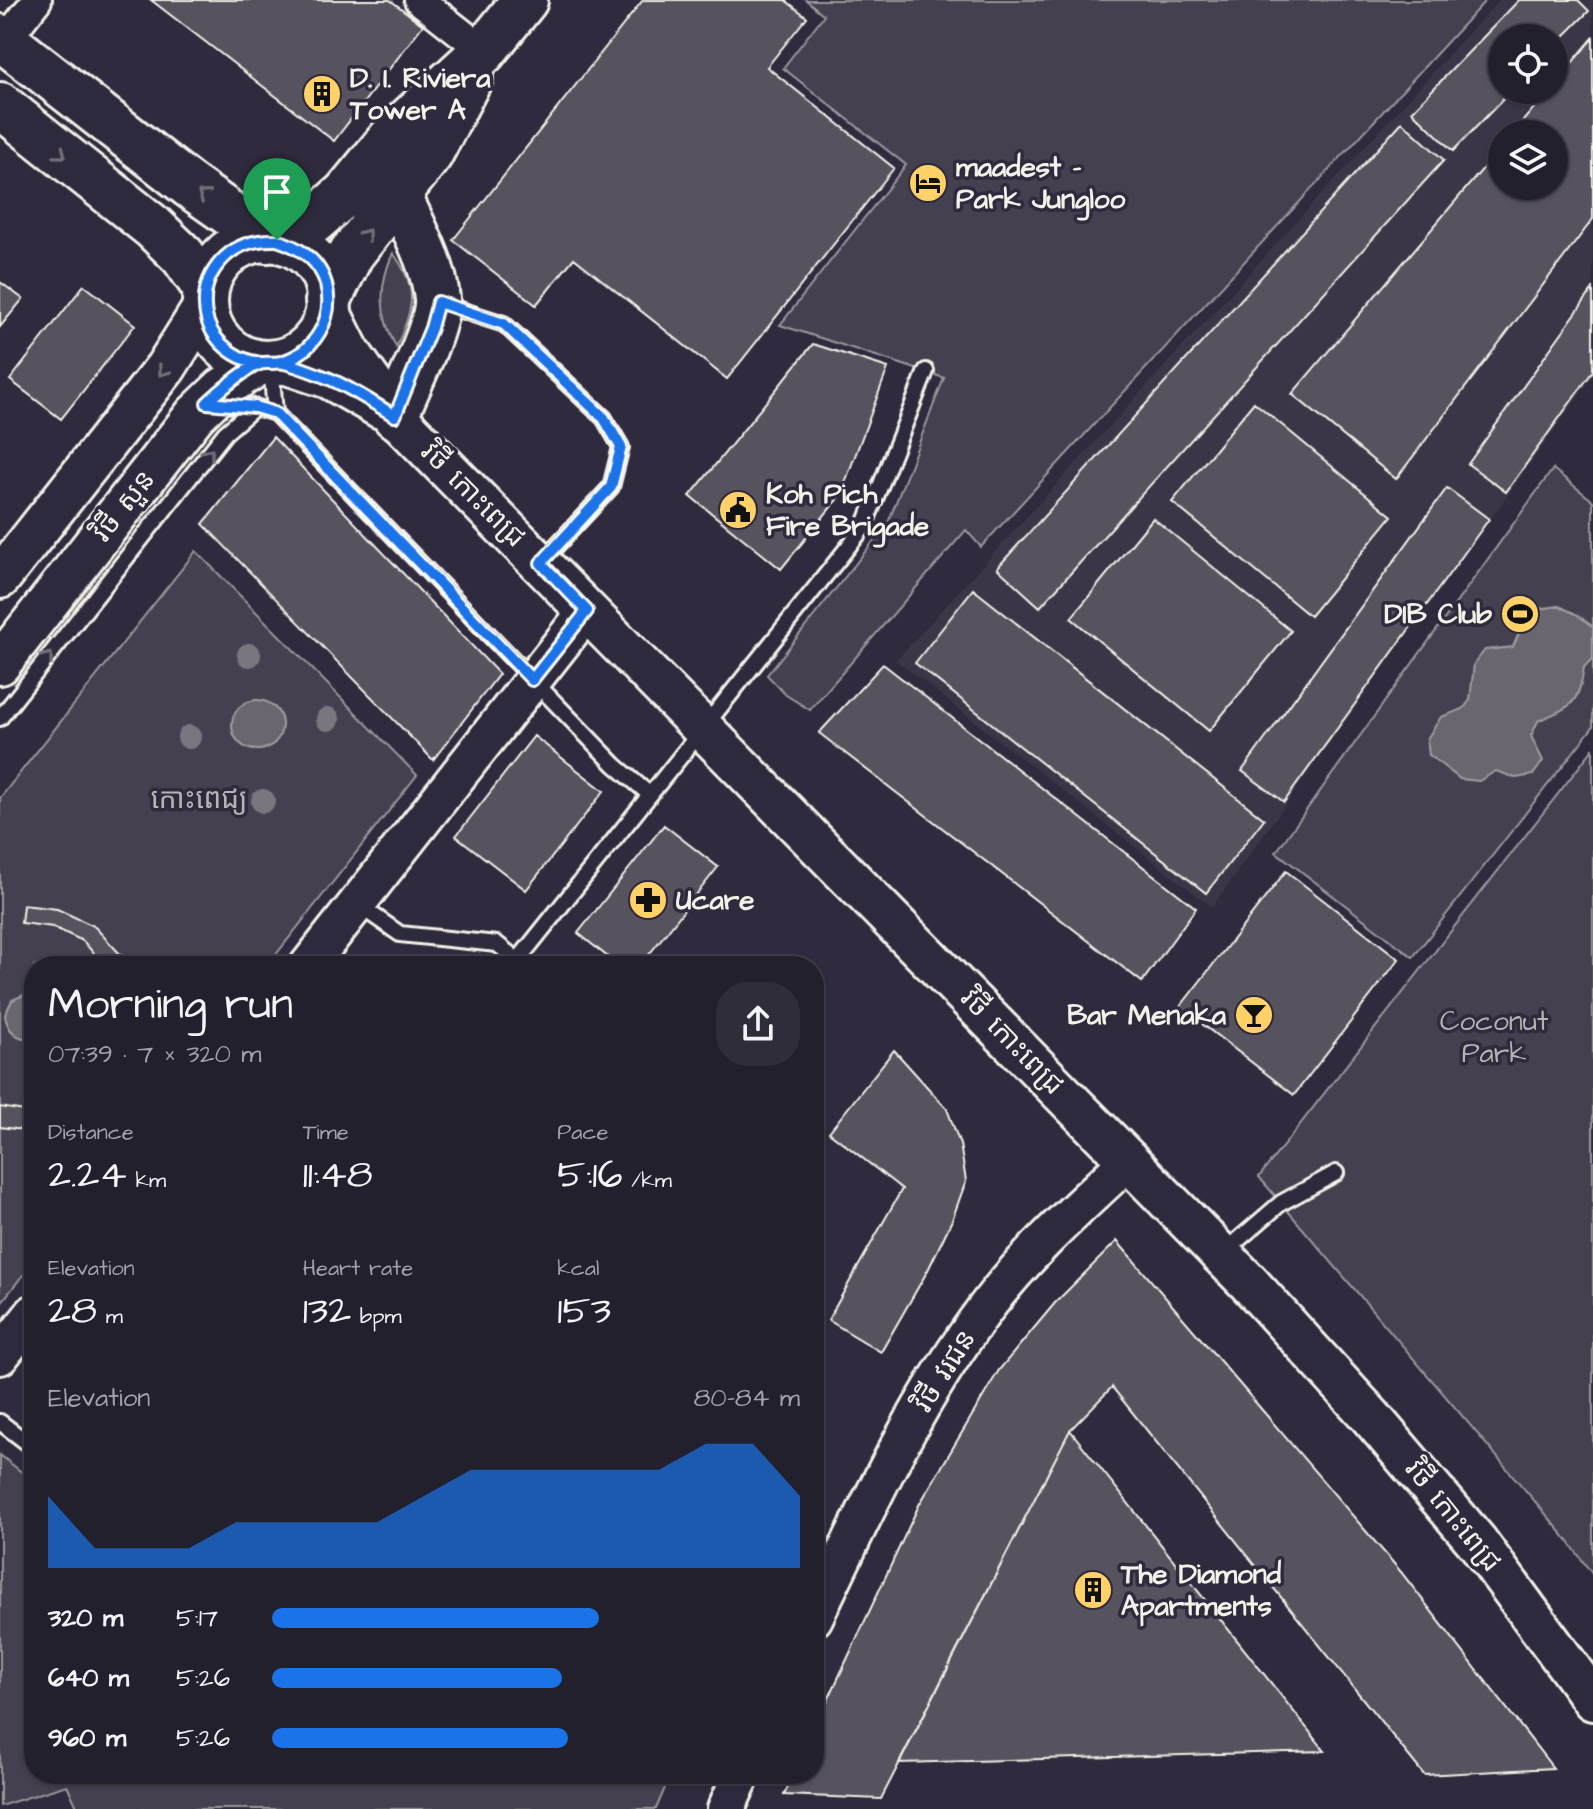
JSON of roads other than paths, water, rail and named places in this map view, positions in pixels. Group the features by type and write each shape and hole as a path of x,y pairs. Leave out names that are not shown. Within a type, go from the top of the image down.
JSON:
{"main road":[{"path":"206,297 211,275 231,251 242,245 272,240 314,221 346,193 398,130 484,51 525,0"},
{"path":"2,42 189,185 272,240 299,249 316,263 326,286 328,305"},
{"path":"0,105 153,227 183,256 206,297 212,329 223,345 240,358 271,363 297,355 316,338 351,254 430,154 484,51"},
{"path":"395,416 431,328 438,302 434,277 398,194"},
{"name":"វិថី សួន","path":"0,578 166,367 206,297"},
{"name":"វិថី កោះពេជ្រ","path":"328,305 349,351 395,416 1221,1255 1371,1417 1468,1532 1593,1700"},
{"name":"វិថី សួន","path":"0,664 152,498 207,403 222,389 271,363"},
{"name":"វិថី កោះពេជ្រ","path":"271,363 329,378 395,416"}],"street":[{"path":"2,42 37,0"},
{"path":"419,0 484,51"},
{"path":"316,956 587,611"},
{"name":"វិថី វរជន","path":"824,1597 871,1500 951,1359 986,1308 1028,1257 1128,1161"},
{"path":"0,1356 24,1326"},
{"path":"726,1809 737,1784"}],"lane":[{"path":"438,302 504,324 604,418 621,447 611,487 541,563"},
{"path":"271,363 275,413"},
{"path":"527,956 649,794 864,527 926,371"},
{"path":"207,403 255,407 275,413 615,765 649,794"},
{"path":"0,718 152,498 255,407"},
{"path":"357,904 400,934 497,944 513,956"},
{"path":"1221,1255 1281,1203 1336,1173"},
{"path":"0,1422 24,1440"}],"place":[{"name":"D. I. Riviera Tower A","path":"322,94"},
{"name":"maadest - Park Jungloo","path":"928,183"},
{"name":"Koh Pich Fire Brigade","path":"738,510"},
{"name":"DIB Club","path":"1520,614"},
{"name":"Ucare","path":"648,900"},
{"name":"Bar Menaka","path":"1254,1015"},
{"name":"The Diamond Apartments","path":"1093,1590"}],"park label":[{"name":"កោះពេជ្យ","path":"199,799"},
{"name":"Coconut Park","path":"1494,1037"}]}
